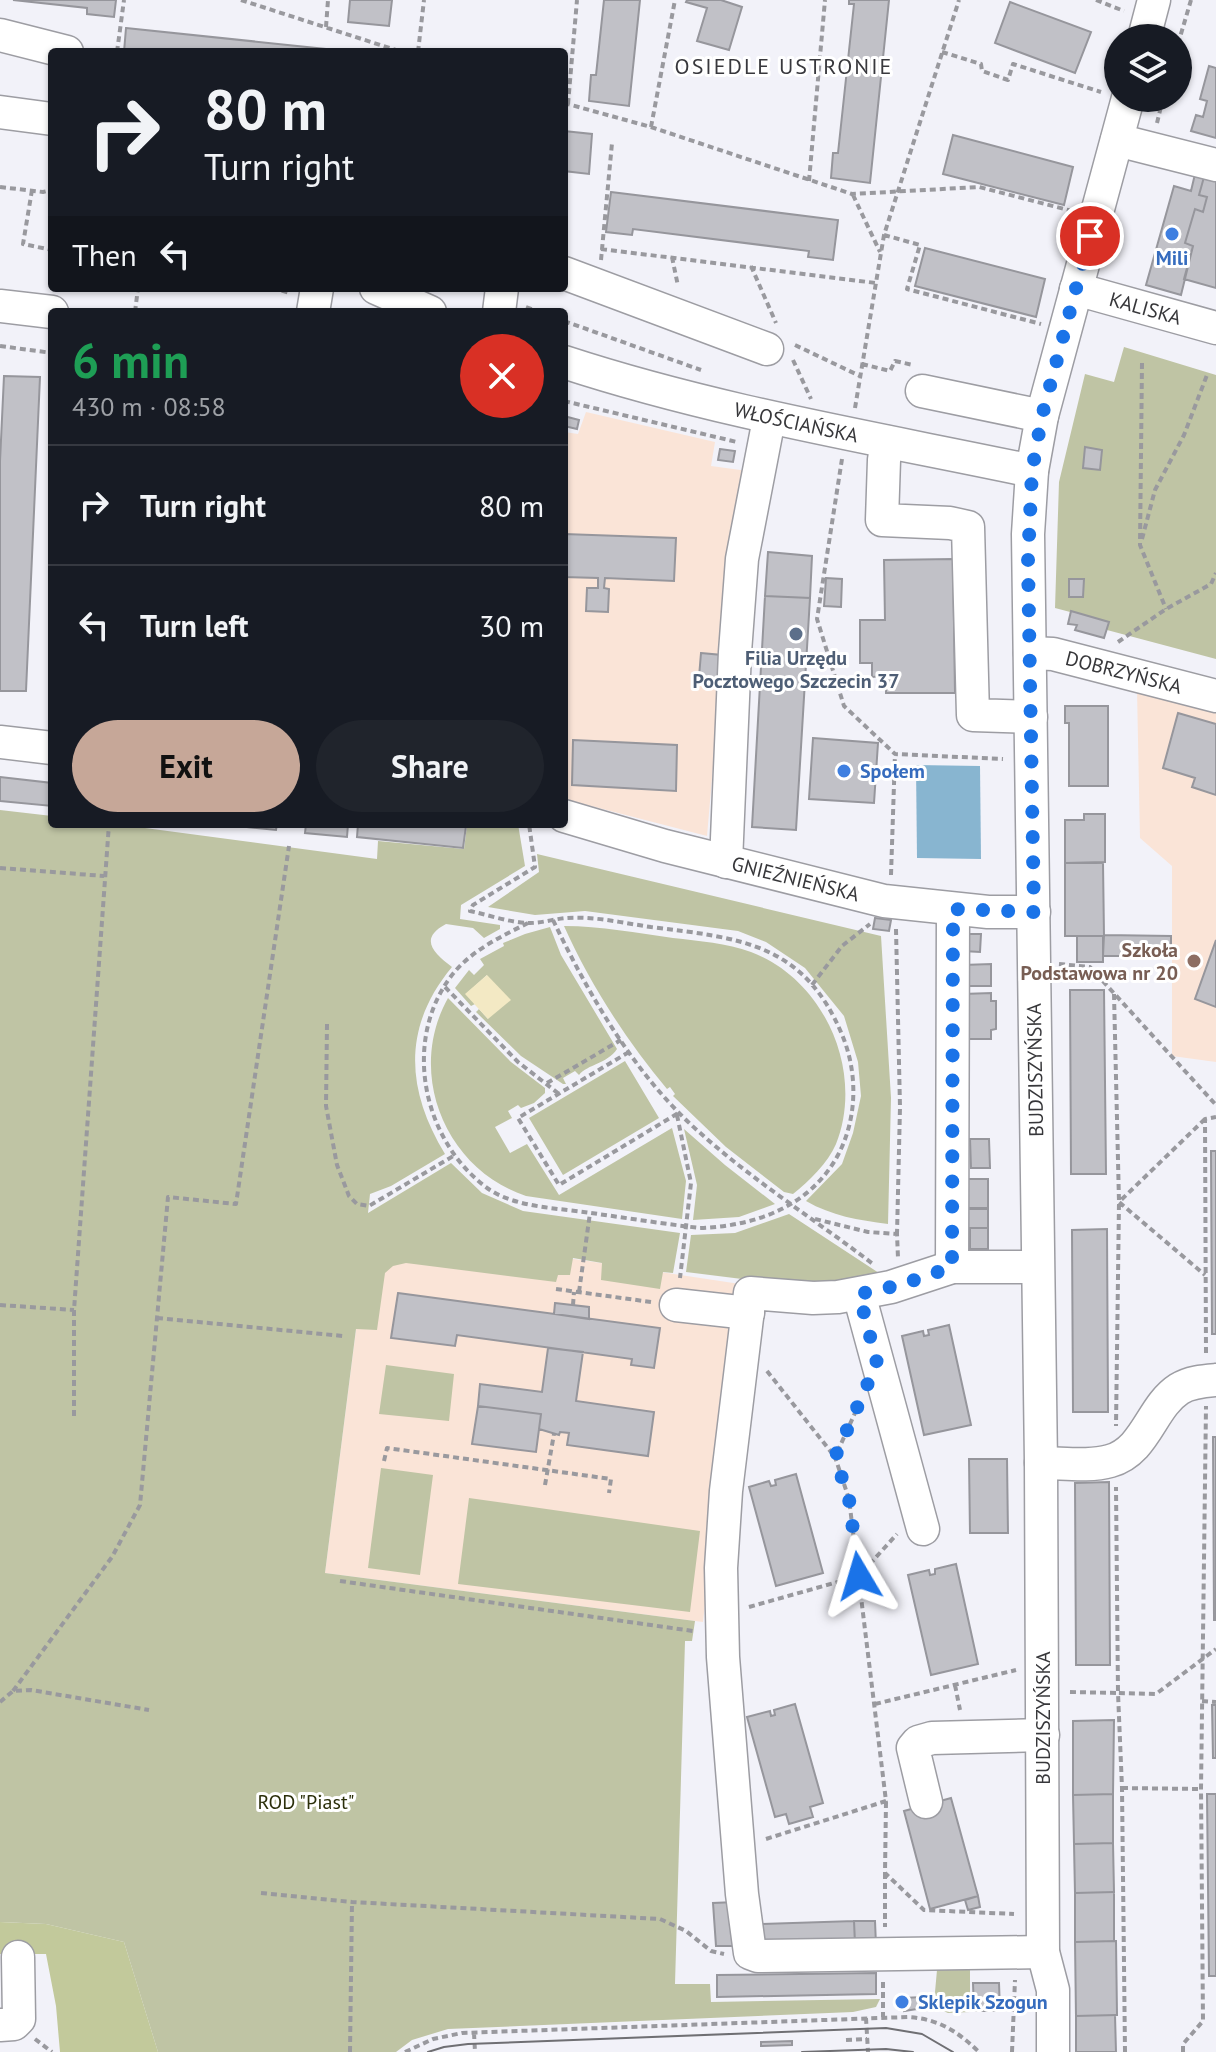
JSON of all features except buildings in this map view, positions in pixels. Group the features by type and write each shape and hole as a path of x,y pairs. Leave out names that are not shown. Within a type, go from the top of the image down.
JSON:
{"street":[{"path":"1147,24 1153,0"},
{"path":"0,35 51,48"},
{"path":"0,112 48,118"},
{"name":"BUDZISZYŃSKA","path":"1053,2052 1053,1990 1043,1956 1041,1463 1028,534 1032,471 1042,416 1117,140 1120,112"},
{"path":"1117,140 1216,165"},
{"path":"568,274 775,344"},
{"name":"KALISKA","path":"1076,289 1216,328"},
{"path":"385,292 421,308"},
{"path":"0,306 48,312"},
{"name":"WŁOŚCIAŃSKA","path":"568,363 639,386 769,419 846,446 887,442 1032,471"},
{"path":"922,391 1042,416"},
{"path":"726,862 735,644 742,559 769,419"},
{"path":"887,442 882,520 950,523 968,527 973,715 1031,717"},
{"name":"DOBRZYŃSKA","path":"1030,653 1067,657 1216,696"},
{"path":"0,742 48,748"},
{"name":"GNIEŹNIEŃSKA","path":"568,817 726,862 953,909 1034,912"},
{"path":"952,1267 953,909"},
{"path":"1037,1267 952,1267 900,1285 859,1294 813,1298 750,1293 722,1527 722,1614 750,1953 758,1956 1043,1956"},
{"path":"859,1294 920,1521"},
{"path":"676,1305 746,1328"},
{"path":"1041,1463 1094,1463 1116,1459 1131,1449 1179,1389 1211,1380"},
{"path":"926,1802 913,1758 913,1748 918,1742 932,1738 1043,1735"},
{"path":"13,2028 19,2019 18,1957"}],"path":[{"path":"118,48 124,0"},
{"path":"241,0 390,48"},
{"path":"326,27 328,0"},
{"path":"418,48 424,0"},
{"path":"568,85 577,0"},
{"path":"651,127 675,0"},
{"path":"809,181 825,0"},
{"path":"900,1285 897,1234 900,1107 891,895 895,754 844,706 817,619 884,235 959,0"},
{"path":"1184,24 1191,0"},
{"path":"942,52 981,64 982,71 1008,80 1013,64 1104,92"},
{"path":"568,105 651,127 852,194 979,187 1082,213"},
{"path":"601,264 612,143"},
{"path":"0,187 48,190"},
{"path":"32,190 23,244 48,249"},
{"path":"852,194 881,254"},
{"path":"884,235 920,245 907,289 1051,327"},
{"path":"601,249 876,283"},
{"path":"672,257 679,288"},
{"path":"568,322 706,372"},
{"path":"775,344 860,376"},
{"path":"0,346 48,352"},
{"path":"1142,363 1140,545 1166,609"},
{"path":"1140,545 1155,490 1184,435 1207,375"},
{"path":"1118,642 1166,609 1214,584 1216,573"},
{"path":"74,1416 74,1310 109,828"},
{"path":"528,923 479,951 449,978 423,1042 422,1068 427,1095 439,1128 455,1155 492,1191 538,1206 687,1226 725,1227 750,1222 789,1206 833,1165 847,1132 854,1089 845,1042 832,1013 812,985 792,966 766,949 746,942 594,919 528,923 470,911 473,905 535,867 530,828"},
{"path":"0,1702 13,1691 112,1557 140,1505 168,1197 236,1204 289,846"},
{"path":"0,868 104,876"},
{"path":"812,985 842,946 870,926 891,895"},
{"path":"553,920 574,964 621,1040 678,1114 789,1206 813,1219 900,1285"},
{"path":"1058,964 1090,967 1216,1105"},
{"path":"445,987 518,1062 559,1094"},
{"path":"1114,994 1119,1202 1116,1459 1118,1693 1125,2052"},
{"path":"470,1013 477,1007"},
{"path":"327,1024 326,1106 337,1165 349,1196 357,1204 369,1206 455,1155"},
{"path":"546,1084 621,1040"},
{"path":"629,1052 518,1118 559,1185 678,1114"},
{"path":"556,1289 676,1305 691,1183 678,1114"},
{"path":"1119,1202 1205,1119 1216,1117"},
{"path":"1183,2052 1183,2044 1203,2021 1202,1658 1211,1380 1205,1275 1205,1119"},
{"path":"1119,1202 1205,1275"},
{"path":"573,1305 590,1213"},
{"path":"813,1219 868,1232 897,1234"},
{"path":"0,1305 74,1310"},
{"path":"157,1318 343,1336"},
{"path":"746,1328 835,1457 849,1499 886,1801 885,1898"},
{"path":"835,1457 877,1363"},
{"path":"545,1485 554,1434"},
{"path":"384,1461 387,1448 611,1479 609,1493"},
{"path":"722,1614 859,1576 920,1521"},
{"path":"340,1581 693,1631"},
{"path":"1067,1692 1156,1694 1216,1649"},
{"path":"875,1704 1016,1670"},
{"path":"13,1691 31,1690 149,1710"},
{"path":"1202,1701 1216,1702"},
{"path":"1122,1788 1201,1789"},
{"path":"739,1847 886,1801"},
{"path":"885,1873 924,1910 1017,1914"},
{"path":"261,1893 352,1902 660,1919 686,1931 711,1951 731,1955 750,1953"},
{"path":"350,2052 352,1902"},
{"path":"883,1994 883,2017"},
{"path":"405,2052 438,2037 474,2033 883,2017 925,2018 943,2024 955,2030 979,2052"},
{"path":"866,2018 868,2052"},
{"path":"13,2028 52,2052"},
{"path":"474,2033 475,2052"},
{"path":"846,2040 867,2039"},
{"path":"1012,2052 1013,2040"}],"shaded area":[{"path":"586,412 715,442 711,466 748,471 732,549 707,836 568,800 568,433 578,434"},
{"name":"Szkoła Podstawowa nr 20","path":"1137,690 1216,712 1216,1062 1172,1056 1172,866 1140,838"},
{"path":"369,1228 740,1284 703,1622 325,1573"}],"green space":[{"path":"1124,347 1216,375 1216,659 1107,630 1108,622 1055,608 1059,482 1085,374 1114,382"},
{"name":"ROD \"Piast\"","path":"0,810 48,816 48,828 145,828 377,859 378,841 464,849 467,828 519,828 525,866 461,905 460,919 500,925 500,929 484,938 473,928 446,924 437,930 431,941 435,951 452,967 424,1013 415,1059 423,1106 445,1154 391,1186 370,1194 368,1213 451,1163 482,1193 523,1211 680,1233 673,1273 663,1272 660,1289 601,1280 602,1263 573,1258 570,1275 558,1275 556,1282 406,1263 393,1266 385,1273 377,1330 356,1329 325,1573 695,1621 692,1641 685,1641 675,1984 710,1984 711,2002 880,1999 876,2007 853,2012 448,2029 412,2040 396,2052 158,2052 124,1942 46,1924 0,1922"},
{"path":"537,854 881,936 891,1098 888,1224 835,1214 806,1201 842,1164 861,1096 858,1062 844,1016 805,968 766,942 738,931 585,911 535,915 488,907 539,872"},
{"path":"564,926 619,930 732,946 777,965 799,983 818,1005 832,1031 841,1058 845,1087 844,1116 836,1144 812,1177 793,1194 784,1192 726,1147 673,1096 675,1094 670,1087 667,1089 652,1070 610,1011"},
{"path":"550,927 561,955 617,1049 579,1075 575,1071 563,1078 566,1084 521,1056 476,1012 479,1009 488,1019 487,975 466,994 475,1004 471,1006 455,988 469,970 474,975 484,965 480,959 504,946 503,943"},
{"path":"448,998 511,1062 545,1088 545,1093 534,1103 521,1108 518,1105 508,1111 512,1118 495,1127 510,1153 527,1144 559,1195 672,1128 686,1181 682,1219 526,1196 498,1183 474,1164 455,1141 441,1115 433,1086 431,1057 436,1027"},
{"path":"625,1061 659,1118 563,1175 529,1118"},
{"path":"684,1129 775,1204 739,1217 693,1220 697,1185"},
{"path":"789,1214 882,1275 839,1291 686,1272 691,1235 735,1233"},
{"path":"386,1365 454,1374 449,1421 379,1414"},
{"path":"381,1468 433,1475 420,1575 368,1568"},
{"path":"469,1498 700,1531 690,1612 458,1584"},
{"path":"0,1922 46,1924 124,1942 158,2052 60,2052 56,2006 46,1954 0,1954"},
{"path":"947,1965 970,1966 970,2012 948,2013 939,2009 935,1992 937,1970"}],"sand":[{"path":"487,975 511,1000 488,1019 465,994"}],"water":[{"path":"916,765 980,766 981,859 917,858"}],"tram line":[{"path":"428,2052 468,2044 886,2028 922,2034 953,2052"},
{"path":"802,2052 886,2049 913,2052"}],"place":[{"name":"Mili","path":"1172,234"},
{"name":"Filia Urzędu Pocztowego Szczecin 37","path":"796,634"},
{"name":"Społem","path":"844,771"},
{"name":"Szkoła Podstawowa nr 20","path":"1194,961"},
{"name":"Sklepik Szogun","path":"902,2002"}],"district":[{"name":"OSIEDLE USTRONIE","path":"784,66"}],"route":[{"path":"859,1576 849,1499 835,1457 877,1363 859,1294 921,1279 952,1267 953,909 1034,912 1028,561 1032,471 1042,416 1090,236"}]}
